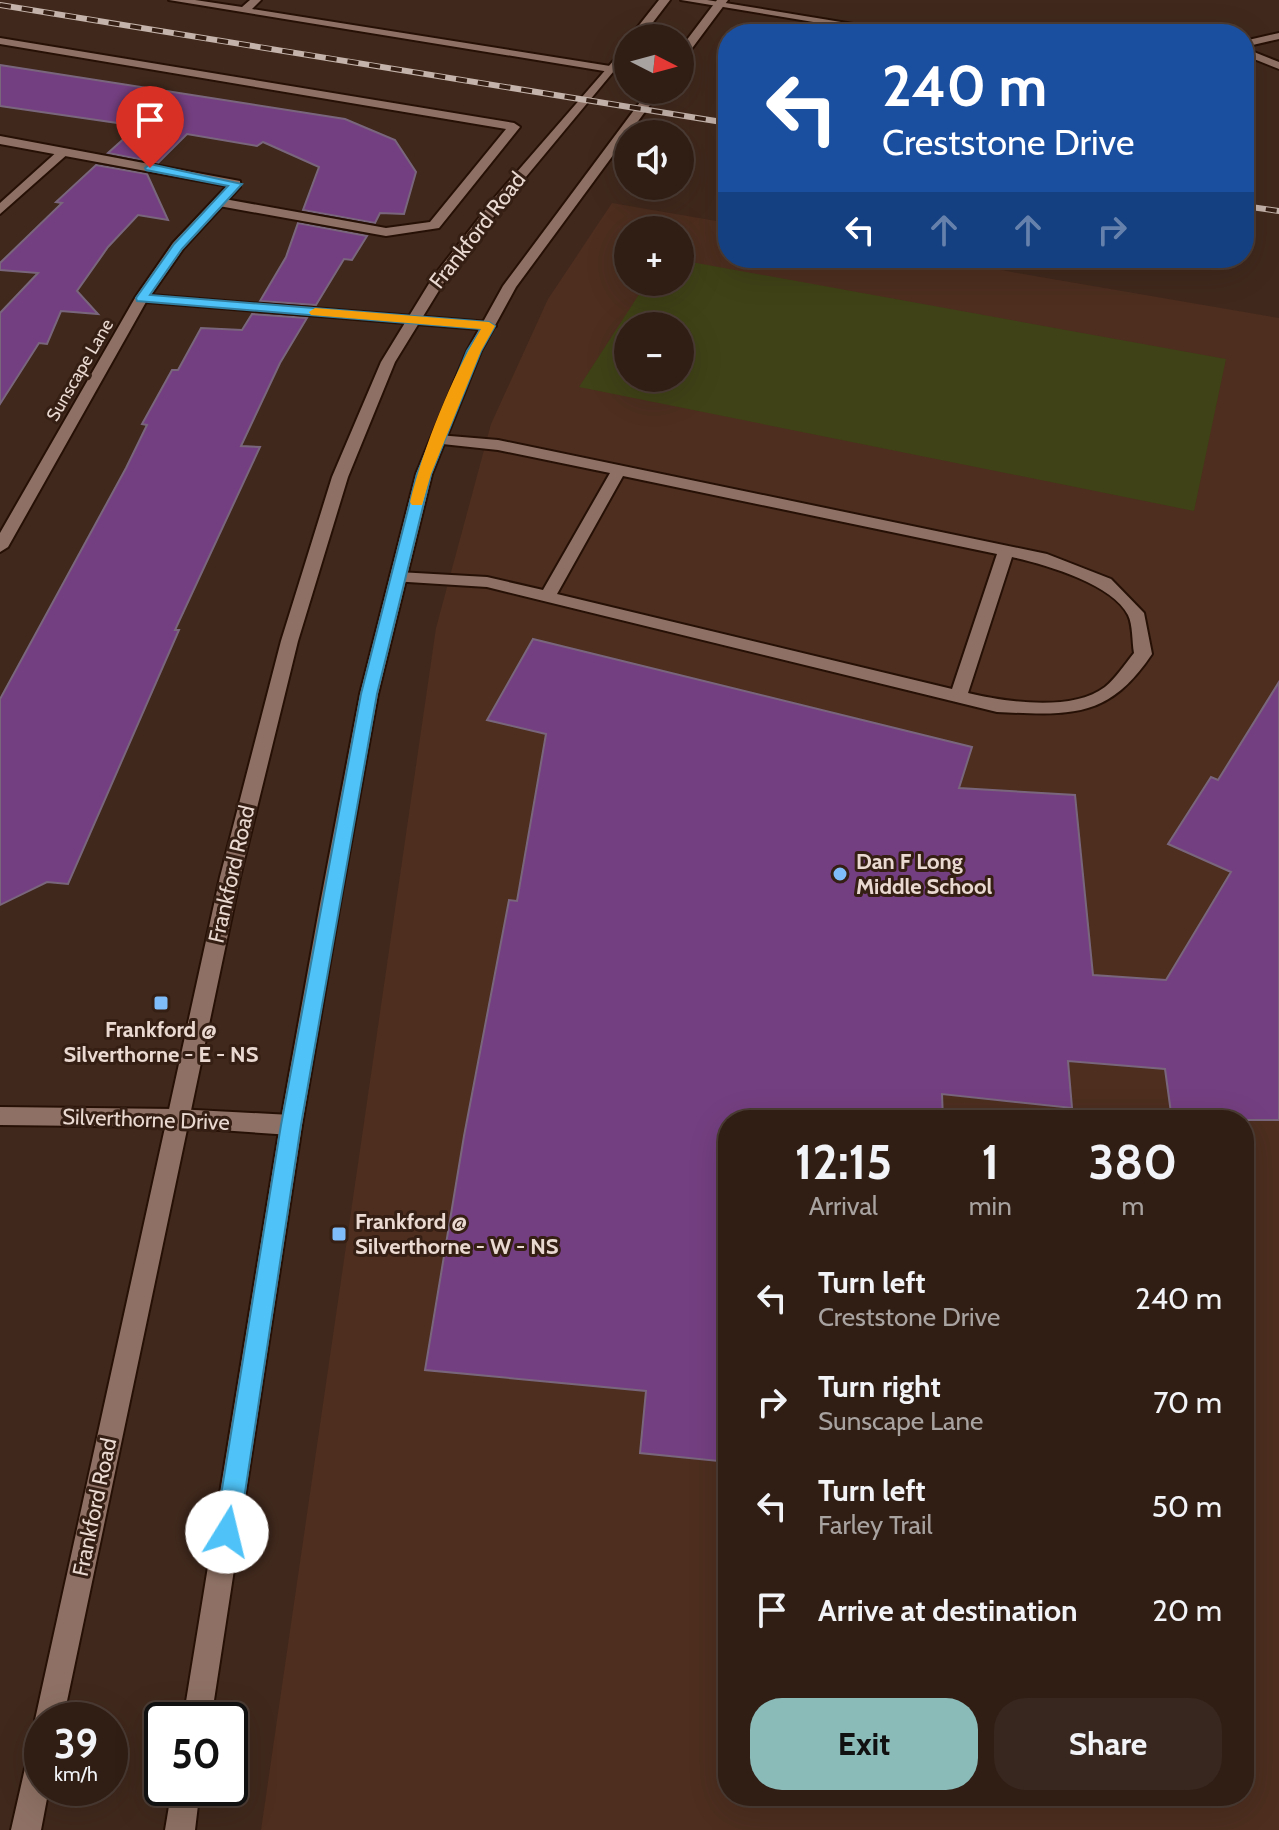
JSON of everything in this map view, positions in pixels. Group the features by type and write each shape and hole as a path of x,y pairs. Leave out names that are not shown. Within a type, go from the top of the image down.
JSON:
{"main road":[{"path":"174,0 610,69"},
{"path":"244,11 256,0"},
{"path":"646,24 665,0"},
{"path":"686,0 721,2 850,24"},
{"path":"694,38 721,2"},
{"path":"1254,42 1279,36"},
{"path":"0,41 514,127 434,225 386,232 219,202"},
{"path":"1254,55 1279,66"},
{"name":"Frankford Road","path":"53,1702 176,1118 284,654 340,477 363,416 412,320 440,274 493,206 614,64"},
{"path":"200,1702 291,1125 369,694 424,474 474,351 510,286 644,104"},
{"path":"0,140 64,152"},
{"path":"0,210 64,152"},
{"name":"Sunscape Lane","path":"0,547 142,298 178,246 236,184 64,152"},
{"path":"142,298 489,326"},
{"path":"398,577 487,582 997,706 1065,709 1110,692 1143,654 1136,613 1105,583 1041,558 498,445 438,440"},
{"path":"547,597 619,470"},
{"path":"958,697 1006,551"},
{"name":"Silverthorne Drive","path":"0,1116 176,1118 291,1125"},
{"path":"26,1830 31,1806"},
{"path":"180,1830 183,1806"}],"shaded area":[{"name":"Dan F Long Middle School","path":"612,203 687,216 614,216 614,296 694,296 694,217 718,221 718,268 989,268 1279,318 1279,1830 261,1830 436,628 491,424 548,299"}],"green space":[{"path":"694,263 1226,359 1194,511 579,387 614,333 614,392 694,392 694,312 628,312 638,296 694,296"}],"building":[{"path":"0,65 345,119 395,140 416,172 404,214 380,213 375,223 303,210 319,167 263,142 257,146 187,134 158,163 108,153 138,126 0,106"},
{"path":"96,165 147,174 168,220 138,215 108,247 77,291 98,314 61,311 47,344 39,343 0,404 0,313 38,273 0,270 0,263 62,203 56,202"},
{"path":"298,223 367,236 352,260 344,259 316,305 260,301 286,257"},
{"path":"252,314 307,318 280,363 241,446 260,447 175,630 179,630 68,884 47,882 0,905 0,699 126,468 147,425 142,424 172,370 178,370 201,328 242,330"},
{"path":"533,639 972,747 959,788 1075,795 1093,975 1166,980 1231,872 1168,844 1211,777 1218,780 1279,682 1279,1120 1254,1120 1254,1110 1171,1110 1165,1069 1068,1061 1072,1108 942,1094 943,1110 718,1110 718,1461 640,1453 646,1391 425,1370 464,1136 509,900 517,901 546,734 487,720"}],"railway":[{"path":"0,5 718,121"},
{"path":"1254,207 1279,211"}],"slow traffic":[{"path":"315,312 489,326 474,351 424,474 417,502"}],"place":[{"name":"Dan F Long Middle School","path":"840,874"},
{"name":"Frankford @ Silverthorne - E - NS","path":"161,1003"},
{"name":"Frankford @ Silverthorne - W - NS","path":"339,1234"}],"route":[{"path":"150,168 236,184 178,246 142,298 489,326 474,351 424,474 369,694 291,1125 227,1532"}]}
